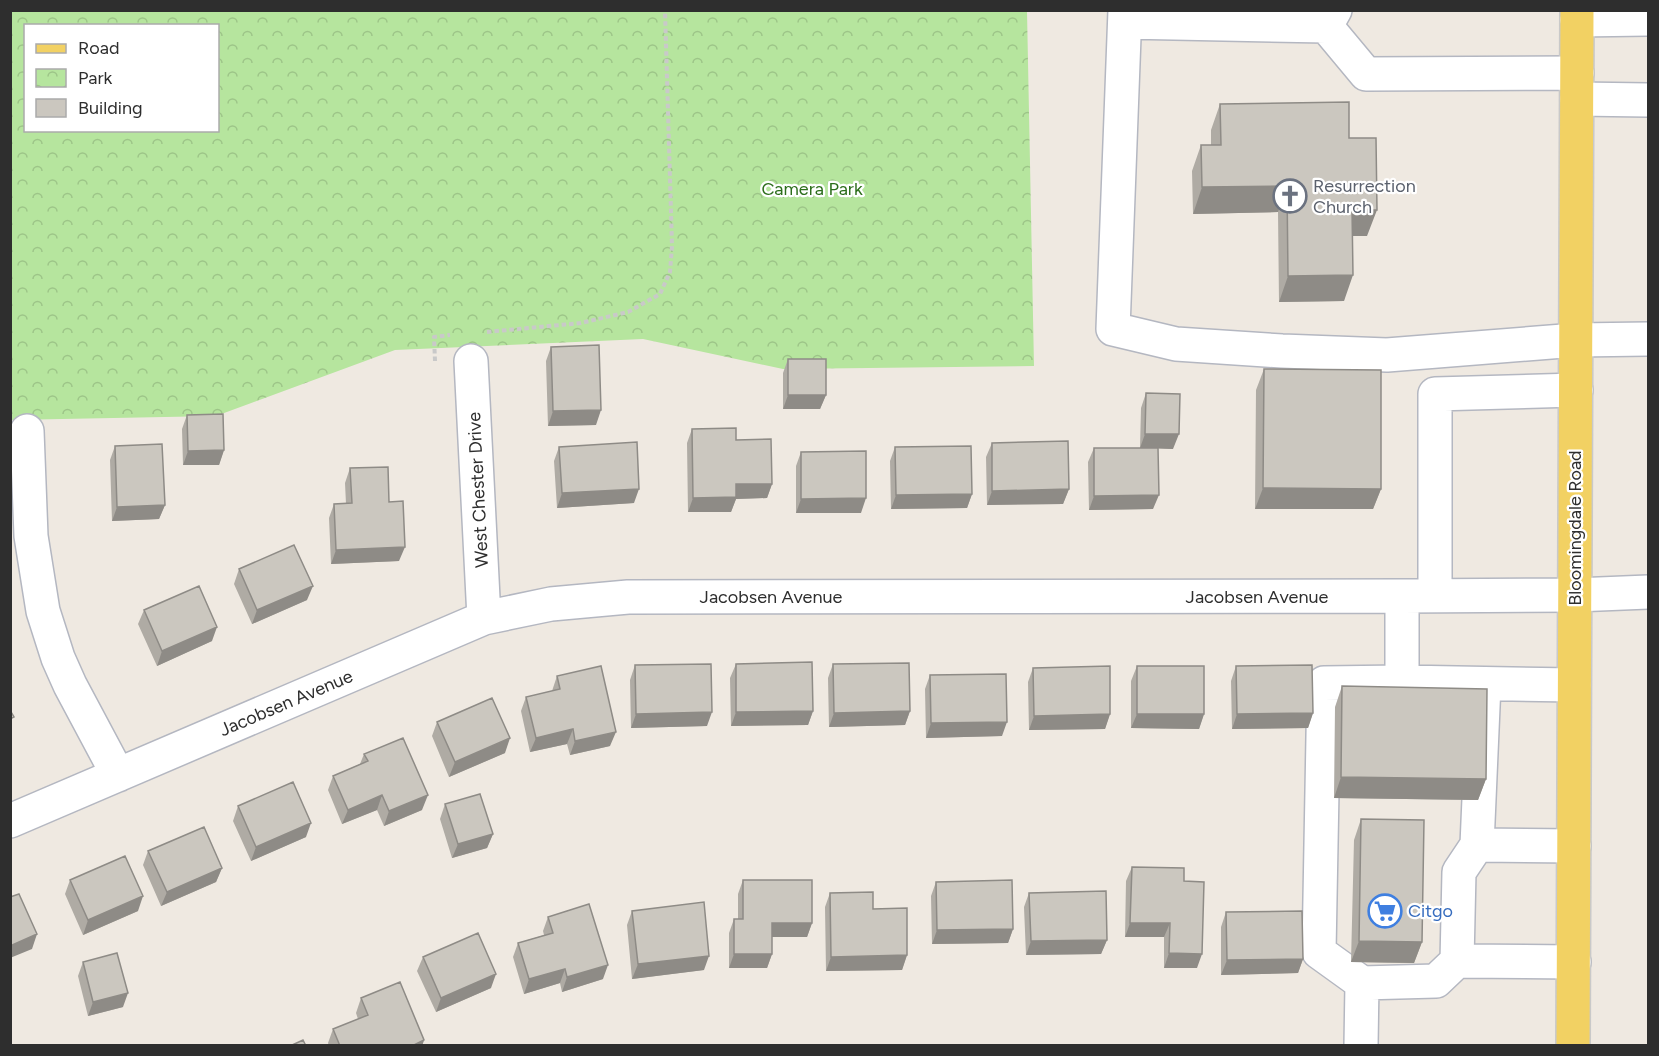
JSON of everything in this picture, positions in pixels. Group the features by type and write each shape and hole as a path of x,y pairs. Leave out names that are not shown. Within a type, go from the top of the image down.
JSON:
{"main road":[{"name":"Bloomingdale Road","path":"1573,1046 1577,16"}],"street":[{"path":"1648,100 1577,86 1366,74 1331,18 1125,16 1113,329 1176,344 1387,355 1576,340 1648,339"},
{"path":"1577,16 1648,19"},
{"name":"West Chester Drive","path":"469,343 484,618"},
{"path":"1435,596 1435,394 1576,390"},
{"path":"27,431 31,536 44,611 58,658 70,685 118,775"},
{"name":"Jacobsen Avenue","path":"10,821 484,618 551,604 628,597 1435,596 1648,592"},
{"path":"1402,596 1402,682"},
{"path":"1574,962 1457,961 1436,981 1362,983 1318,952 1324,683 1575,685"},
{"path":"1457,961 1459,872 1477,845 1484,684"},
{"path":"1477,845 1574,846"},
{"path":"1361,1046 1362,983"}],"path":[{"path":"436,370 434,337 469,343 581,323 628,312 660,294 670,272 672,246 665,10"}],"green space":[{"name":"Camera Park","path":"10,11 1027,11 1034,366 783,369 643,339 395,350 216,416 11,420"}],"building":[{"path":"1349,102 1349,138 1376,138 1377,210 1352,210 1353,275 1288,276 1287,186 1202,187 1201,145 1221,145 1220,104"},
{"path":"599,345 601,410 553,411 551,347"},
{"path":"788,359 826,359 826,395 788,395"},
{"path":"1264,369 1381,370 1381,489 1263,488"},
{"path":"1146,393 1180,394 1179,434 1145,434"},
{"path":"223,414 224,450 188,451 187,415"},
{"path":"736,428 736,440 771,439 772,484 736,484 736,497 693,498 692,429"},
{"path":"1068,441 1069,489 992,491 992,443"},
{"path":"637,442 639,489 562,493 559,447"},
{"path":"162,444 165,505 117,507 115,446"},
{"path":"971,446 972,494 896,495 895,447"},
{"path":"1094,448 1158,448 1159,495 1094,496"},
{"path":"866,451 866,498 801,499 801,452"},
{"path":"388,467 389,502 403,501 405,547 336,550 334,504 352,503 350,468"},
{"path":"294,545 313,586 257,610 239,569"},
{"path":"199,586 217,627 162,651 144,610"},
{"path":"812,662 813,711 736,712 736,664"},
{"path":"909,663 910,711 834,713 833,664"},
{"path":"711,664 712,712 636,714 635,665"},
{"path":"1312,665 1313,713 1237,714 1236,666"},
{"path":"601,666 616,732 575,741 573,729 536,738 526,697 560,689 557,676"},
{"path":"1110,666 1110,714 1034,716 1033,668"},
{"path":"1137,666 1204,666 1204,714 1137,714"},
{"path":"1006,674 1007,722 931,723 930,675"},
{"path":"1342,686 1487,689 1486,779 1341,777"},
{"path":"492,698 510,738 455,762 437,722"},
{"path":"403,738 428,795 389,811 382,795 348,810 333,776 368,761 364,754"},
{"path":"293,782 311,823 256,847 238,806"},
{"path":"480,794 493,834 458,844 445,804"},
{"path":"1361,819 1424,820 1422,942 1359,941"},
{"path":"204,827 222,868 167,892 148,851"},
{"path":"125,856 143,896 88,920 70,880"},
{"path":"1132,867 1184,868 1184,881 1204,882 1202,954 1169,953 1170,923 1130,923"},
{"path":"743,880 812,880 812,923 772,923 772,954 734,954 734,919 743,919"},
{"path":"1012,880 1013,929 937,930 936,882"},
{"path":"1106,891 1107,940 1031,941 1029,893"},
{"path":"873,892 873,909 907,908 907,955 831,957 830,893"},
{"path":"19,894 37,934 10,946 10,897"},
{"path":"704,902 709,956 638,964 632,911"},
{"path":"589,904 608,965 567,977 565,969 529,979 518,943 553,933 548,917"},
{"path":"1302,911 1303,959 1227,960 1226,912"},
{"path":"478,933 496,974 441,998 423,957"},
{"path":"117,953 128,993 93,1002 83,962"},
{"path":"400,982 424,1040 412,1046 340,1046 333,1029 368,1015 361,998"},
{"path":"303,1040 306,1046 290,1046"}],"place":[{"name":"Resurrection Church","path":"1290,196"},
{"name":"Citgo","path":"1385,911"}]}
